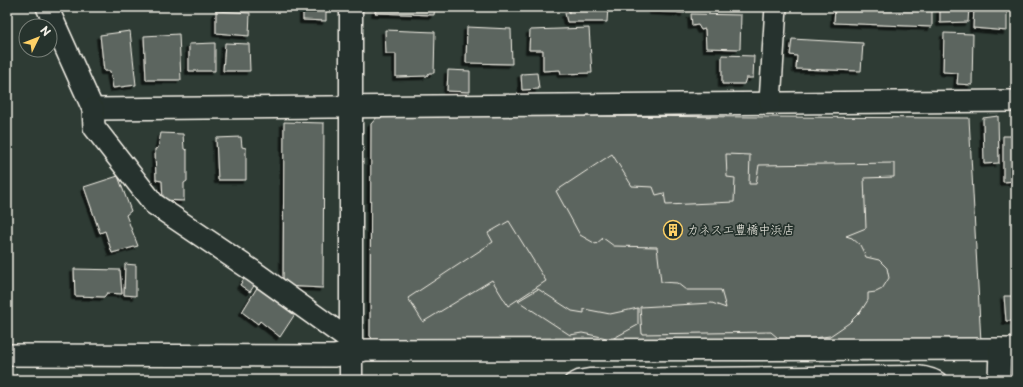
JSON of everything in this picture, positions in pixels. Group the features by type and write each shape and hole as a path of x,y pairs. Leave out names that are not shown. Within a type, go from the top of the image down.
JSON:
{"street":[{"path":"47,7 93,109 94,126 154,204 253,271 351,347 366,350 1008,349 999,380"},
{"path":"351,7 351,380"},
{"path":"770,102 776,7"},
{"path":"93,109 352,105 1016,101"},
{"path":"7,355 334,356 351,347"}],"lane":[{"path":"570,380 578,376 590,374 917,371 926,372 940,377 943,380"}],"building":[{"path":"303,7 326,7 326,21 303,20"},
{"path":"376,7 435,7 434,15 375,13"},
{"path":"569,7 608,7 607,22 567,22 565,13 569,13"},
{"path":"653,7 685,7 685,13 653,11"},
{"path":"835,7 932,7 932,27 834,23"},
{"path":"940,7 969,7 968,22 940,23"},
{"path":"974,7 1007,7 1007,31 973,28"},
{"path":"216,11 250,13 249,36 216,33"},
{"path":"691,14 741,15 740,49 706,48 705,29 701,30 698,25 692,26"},
{"path":"467,27 511,29 512,64 466,63"},
{"path":"589,28 592,73 561,74 560,70 543,71 543,50 529,50 530,30"},
{"path":"385,30 435,32 434,73 429,73 427,76 396,77 396,54 386,54"},
{"path":"130,31 136,85 113,88 110,71 104,71 100,35"},
{"path":"944,33 973,34 972,85 957,84 958,73 943,72"},
{"path":"179,34 181,80 146,80 144,36"},
{"path":"792,39 863,43 861,71 796,69 797,56 790,55"},
{"path":"215,43 215,71 189,71 189,44"},
{"path":"225,43 249,44 250,71 223,71"},
{"path":"722,55 754,56 753,78 746,78 744,84 722,84"},
{"path":"448,70 470,71 470,92 447,91"},
{"path":"537,73 539,89 522,90 521,74"},
{"name":"カネスエ豊橋中浜店","path":"379,115 969,118 981,342 376,343 370,336 371,124"},
{"path":"998,116 999,163 984,164 983,118"},
{"path":"284,122 324,123 323,288 283,286"},
{"path":"161,133 183,134 184,149 187,150 187,181 184,183 184,201 163,200 162,181 156,180 155,149 158,148"},
{"path":"1003,136 1016,136 1016,181 1003,182"},
{"path":"241,137 242,147 246,148 246,180 218,180 216,138"},
{"path":"612,154 632,186 653,187 656,195 664,193 666,205 734,202 735,178 727,177 726,154 750,155 749,184 756,184 759,165 894,163 894,177 864,178 866,228 846,236 852,238 860,245 866,257 879,260 887,268 889,278 882,289 876,292 868,293 868,300 861,311 849,323 830,336 814,338 778,338 771,332 642,334 640,307 712,303 726,308 721,290 686,290 677,283 661,282 657,247 614,246 603,238 596,244 580,235 556,191"},
{"path":"118,176 131,211 126,215 138,246 112,253 105,231 100,233 84,187"},
{"path":"509,221 546,281 508,306 492,280 423,322 408,298 493,242 488,233"},
{"path":"125,264 136,265 136,296 124,295"},
{"path":"74,269 120,270 122,294 107,293 104,297 75,296"},
{"path":"245,277 255,284 250,292 240,285"},
{"path":"258,286 295,314 280,337 260,321 258,324 242,312"},
{"path":"538,289 572,311 584,313 584,309 610,314 638,308 638,325 612,339 582,333 570,335 518,301"},
{"path":"1004,296 1016,296 1016,321 1006,321"},
{"path":"17,374 32,378 34,380 11,380"}],"place":[{"name":"カネスエ豊橋中浜店","path":"673,230"}]}
